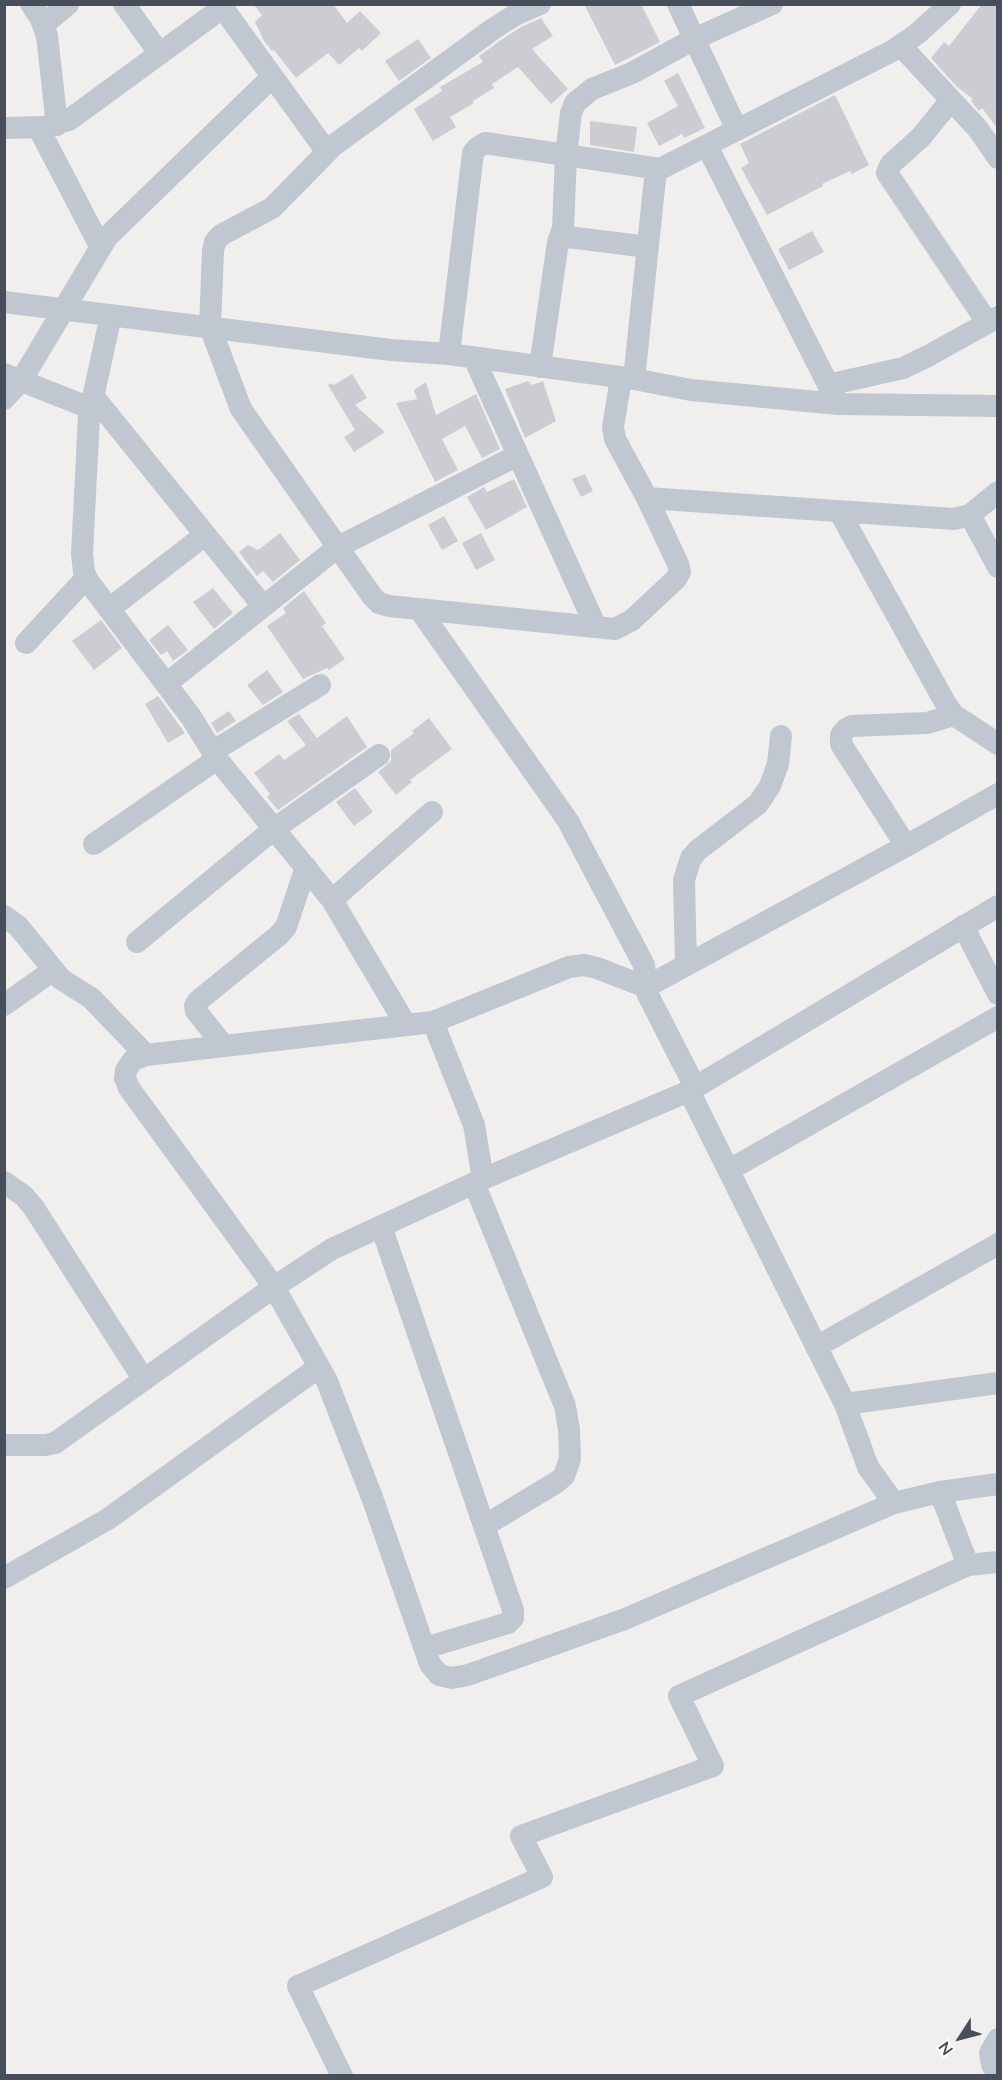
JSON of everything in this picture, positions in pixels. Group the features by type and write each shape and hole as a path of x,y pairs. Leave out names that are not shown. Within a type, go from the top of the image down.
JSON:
{"street":[{"path":"31,4 47,36 48,126 100,246"},
{"path":"43,25 68,4"},
{"path":"124,4 160,54"},
{"path":"540,4 515,15 493,29 327,152 279,203 230,229 215,242 210,327 241,409 372,596 380,603 389,606 615,629 632,620 676,579 680,572 678,564 647,498 615,439 613,427 627,378 648,247 656,169"},
{"path":"678,4 738,130"},
{"path":"540,367 558,242 563,228 566,155 574,104 582,96 645,66 694,39 772,4"},
{"path":"449,354 473,153 484,143 656,169 708,146 901,46 950,4"},
{"path":"4,128 48,126 81,113 221,6 327,152"},
{"path":"901,46 978,129 998,158"},
{"path":"4,399 13,377 63,309 100,246 272,77"},
{"path":"833,394 903,368 992,319 887,173 887,168 921,137 951,100"},
{"path":"708,146 833,394"},
{"path":"558,242 568,237 648,247"},
{"path":"4,302 398,351 449,354 627,378 691,390 833,394 998,406"},
{"path":"111,315 92,402 82,554 86,578 191,717 214,756 333,900 406,1025"},
{"path":"474,358 596,627"},
{"path":"13,377 92,402 263,606"},
{"path":"166,684 338,547 518,455"},
{"path":"647,498 954,519 970,515 998,492"},
{"path":"839,511 946,706 954,715 998,744"},
{"path":"970,515 998,567"},
{"path":"109,609 205,535"},
{"path":"26,643 86,578"},
{"path":"420,609 564,815 644,965 646,987 729,1170 845,1404 868,1467 894,1503"},
{"path":"94,844 214,756 320,685"},
{"path":"906,846 841,744 841,735 852,726 927,723 954,715"},
{"path":"686,965 684,880 691,858 698,850 758,804 767,793 778,764 781,735"},
{"path":"137,942 274,829 379,755"},
{"path":"646,987 998,794"},
{"path":"333,900 432,812"},
{"path":"224,1046 200,1016 195,1006 198,1001 286,927 306,867"},
{"path":"4,1445 55,1443 274,1287 332,1249 479,1181 692,1089 998,906"},
{"path":"4,916 18,926 52,971 91,998 146,1055"},
{"path":"963,926 998,994"},
{"path":"646,987 597,968 584,965 569,967 433,1022 146,1055 133,1060 126,1070 125,1078 129,1088 274,1287 320,1367 330,1387 373,1500 430,1664 439,1675 452,1678 468,1675 652,1608 894,1503 940,1492 998,1484"},
{"path":"4,1005 52,971"},
{"path":"729,1170 998,1017"},
{"path":"433,1022 474,1125 479,1181 565,1406 569,1430 570,1459 564,1476 558,1482 484,1526"},
{"path":"4,1182 24,1196 34,1208 144,1380"},
{"path":"381,1226 513,1610 513,1618 508,1623 424,1648"},
{"path":"816,1347 998,1244"},
{"path":"4,1578 108,1519 320,1367"},
{"path":"845,1404 998,1383"},
{"path":"940,1492 968,1565"},
{"path":"342,2076 298,1986 542,1876 521,1836 713,1766 679,1696 968,1565 998,1562"},
{"path":"998,2039 990,2053 992,2065 998,2073"}],"building":[{"path":"253,4 333,4 347,23 360,11 381,33 362,51 359,48 339,65 328,53 296,78 264,41 255,22 262,15"},
{"path":"584,4 641,4 660,42 615,65"},
{"path":"982,4 998,4 998,129 982,108 979,111 971,101 973,99 957,87 931,58 944,42 949,46"},
{"path":"541,18 553,36 532,49 568,89 551,104 518,67 492,84 494,88 473,101 474,103 450,117 456,127 433,141 414,109 442,91 440,87 483,62 479,56 501,40"},
{"path":"418,39 431,58 399,81 385,61"},
{"path":"678,73 705,128 684,138 682,134 659,146 647,123 678,106 664,81"},
{"path":"835,95 869,165 852,174 850,171 822,184 823,186 767,215 741,168 749,163 740,144"},
{"path":"590,121 637,127 634,152 590,145"},
{"path":"812,231 824,252 789,270 778,249"},
{"path":"352,374 367,398 355,405 385,432 354,452 344,437 355,430 328,385 331,383 334,385"},
{"path":"528,381 532,385 543,381 556,421 525,438 505,389"},
{"path":"426,382 436,415 476,394 500,449 482,458 465,426 442,439 458,470 435,482 396,403 417,399 414,390"},
{"path":"585,474 593,491 581,497 572,479"},
{"path":"514,479 527,507 486,530 467,497 484,487 487,492"},
{"path":"444,516 458,541 442,550 428,525"},
{"path":"280,533 300,560 273,582 263,571 257,576 239,552 248,545 258,550"},
{"path":"481,533 495,560 476,570 462,543"},
{"path":"213,588 233,613 214,629 193,602"},
{"path":"304,591 326,623 322,626 345,659 329,670 327,668 303,679 267,626 286,613 283,608"},
{"path":"101,620 122,648 94,670 72,641"},
{"path":"168,625 188,650 173,661 167,651 161,655 149,640"},
{"path":"267,670 283,692 263,705 247,685"},
{"path":"158,696 185,733 168,743 145,704"},
{"path":"229,711 236,721 217,733 211,723"},
{"path":"299,714 317,738 347,716 367,747 278,810 267,797 270,794 254,773 279,754 284,760 306,745 287,721"},
{"path":"429,718 452,749 410,780 412,782 396,795 378,772 391,761 391,750 414,733 412,731"},
{"path":"355,788 373,812 354,826 336,802"}]}
